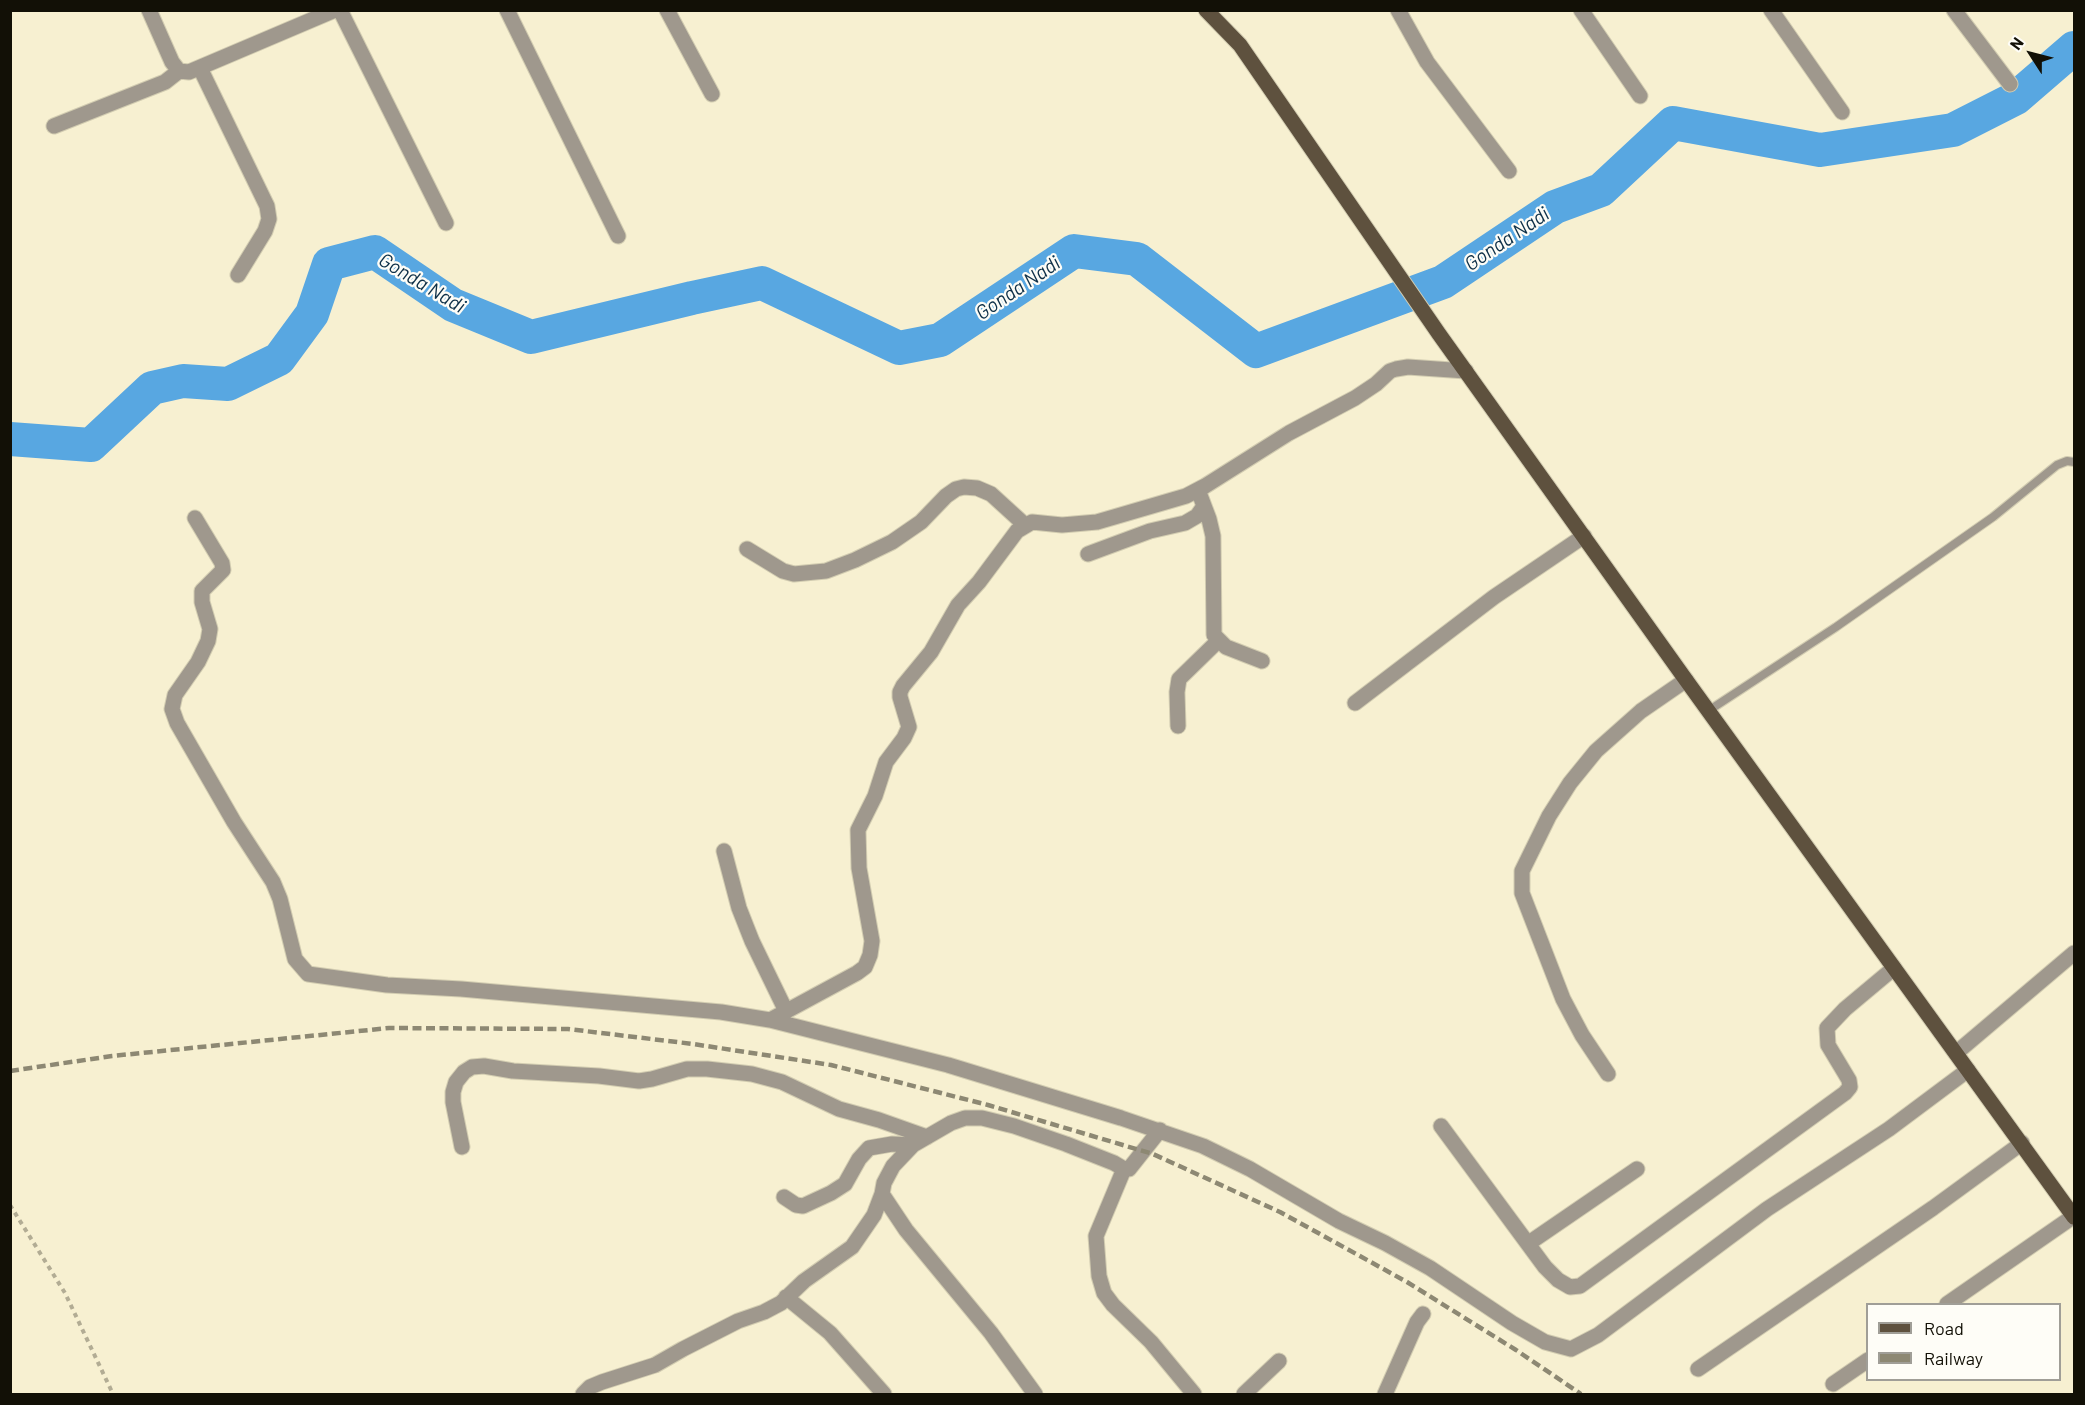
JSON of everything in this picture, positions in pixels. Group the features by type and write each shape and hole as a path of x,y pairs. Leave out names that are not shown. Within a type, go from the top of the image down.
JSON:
{"main road":[{"path":"1206,10 1240,45 1439,334 2074,1217"}],"street":[{"path":"149,10 172,62 179,71"},
{"path":"54,126 165,82 179,71 189,72 200,68 335,10"},
{"path":"340,10 446,223"},
{"path":"507,10 618,236"},
{"path":"667,10 712,94"},
{"path":"1398,10 1427,62 1509,171"},
{"path":"1581,10 1640,96"},
{"path":"1771,10 1842,112"},
{"path":"1954,10 2010,84"},
{"path":"200,68 267,206 269,219 265,231 238,275"},
{"path":"770,1020 865,967 870,956 872,941 859,868 858,830 875,796 886,762 904,738 909,727 900,692 931,652 958,605 979,582 1017,531 1025,525 1039,521 1062,525 1097,522 1186,496 1289,433 1355,398 1390,371 1408,368 1466,371"},
{"path":"747,549 783,571 800,574 826,571 892,542 921,522 946,496 964,487 977,488 991,494 1025,525"},
{"path":"1198,490 1213,536 1212,618 1214,635 1227,647 1262,661"},
{"path":"1088,554 1150,531 1185,523 1197,516 1204,506"},
{"path":"195,518 222,563 223,570 202,591 202,602 210,629 208,640 198,662 176,695 172,709 177,723 234,822 273,882 280,899 295,959 308,974 387,985 672,1007 770,1020 926,1059 1160,1130 1203,1146 1250,1169 1339,1221 1430,1268 1512,1323 1545,1342 1571,1349 1598,1335 1767,1209 1889,1129 1968,1070"},
{"path":"1355,704 1494,597 1584,536"},
{"path":"1178,726 1179,679 1218,641"},
{"path":"1608,1074 1582,1035 1563,999 1522,893 1522,871 1549,816 1570,783 1596,751 1641,711 1686,680"},
{"path":"724,851 739,908 752,941 786,1011"},
{"path":"1956,1053 2074,953"},
{"path":"1441,1126 1545,1267 1558,1280 1570,1287 1580,1286 1830,1105 1850,1087 1850,1080 1828,1045 1827,1028 1845,1009 1894,968"},
{"path":"462,1147 453,1092 456,1082 464,1072 472,1067 484,1066 513,1071 599,1076 639,1081 687,1069 752,1074 782,1082 839,1109 927,1137"},
{"path":"583,1395 590,1387 655,1365 683,1348 781,1303 804,1281 852,1246 874,1215 887,1174 914,1145 951,1123 965,1118 982,1118 1066,1144 1124,1169 1129,1169 1160,1130"},
{"path":"1698,1369 1933,1208 2022,1143"},
{"path":"784,1197 796,1205 803,1206 845,1184 859,1159 869,1148 877,1145 914,1145"},
{"path":"1124,1169 1096,1236 1099,1276 1104,1293 1150,1342 1194,1395"},
{"path":"1529,1243 1637,1169"},
{"path":"882,1194 906,1230 991,1333 1035,1395"},
{"path":"1950,1303 2074,1217"},
{"path":"786,1297 830,1333 884,1395"},
{"path":"1385,1395 1423,1314"},
{"path":"1244,1395 1280,1361"},
{"path":"1833,1384 1866,1361"}],"lane":[{"path":"1708,711 1836,627 1973,531 2057,465 2067,461 2074,462"}],"path":[{"path":"10,1205 65,1293 113,1395"}],"waterway":[{"name":"Gonda Nadi","path":"10,439 91,445 152,388 183,381 228,384 279,359 312,314 329,264 375,252 453,305 531,337 762,283 899,348 940,340 1074,251 1137,259 1256,351 1443,282 1555,207 1601,190 1673,123 1820,150 1953,130 2016,98 2074,48"}],"railway":[{"path":"10,1071 112,1056 389,1028 568,1029 693,1044 831,1065 988,1105 1153,1154 1280,1212 1407,1282 1516,1350 1581,1394"}]}
